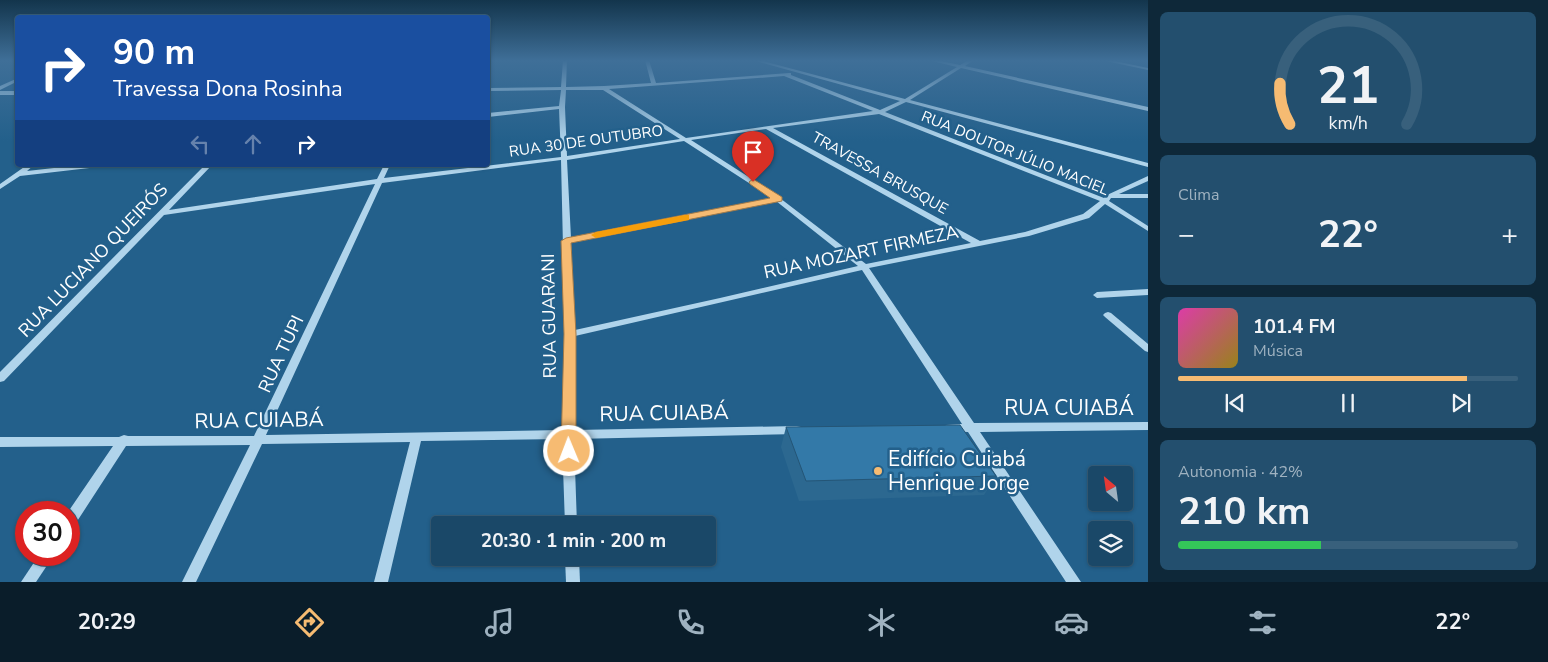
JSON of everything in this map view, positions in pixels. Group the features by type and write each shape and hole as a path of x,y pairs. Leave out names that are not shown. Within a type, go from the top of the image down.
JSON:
{"street":[{"path":"490,89 614,87"},
{"name":"RUA DOUTOR JÚLIO MACIEL","path":"817,87 1107,199 1148,229"},
{"path":"857,87 1148,165"},
{"name":"RUA 30 DE OUTUBRO","path":"161,213 379,181 565,158 880,112 906,100 927,87"},
{"path":"1050,87 1148,109"},
{"path":"604,88 778,199 864,266 1074,582"},
{"name":"RUA GUARANI","path":"564,89 562,107 570,334 568,433 571,516"},
{"path":"0,93 15,93"},
{"path":"490,115 562,107"},
{"name":"TRAVESSA BRUSQUE","path":"767,127 980,244"},
{"path":"0,187 28,167"},
{"path":"19,174 80,167"},
{"name":"RUA LUCIANO QUEIRÓS","path":"0,378 207,167"},
{"name":"RUA TUPI","path":"188,582 258,440 386,167"},
{"name":"RUA MOZART FIRMEZA","path":"570,334 720,301 864,266 1026,234 1086,216 1107,199 1148,178"},
{"path":"1107,199 1148,196"},
{"path":"566,241 778,199"},
{"path":"1097,295 1148,292"},
{"path":"1108,315 1148,349"},
{"name":"RUA CUIABÁ","path":"940,428 1148,426"},
{"name":"RUA CUIABÁ","path":"0,442 124,439 258,440 813,430"},
{"path":"381,582 417,436"},
{"path":"80,505 124,439"},
{"path":"28,582 39,566"},
{"path":"572,566 573,582"}],"building":[{"path":"960,425 996,476 806,481 786,427"}],"slow traffic":[{"path":"596,235 685,217"}],"place":[{"name":"Edifício Cuiabá Henrique Jorge","path":"878,471"}],"route":[{"path":"569,451 570,334 566,241 778,199 753,182"}]}
